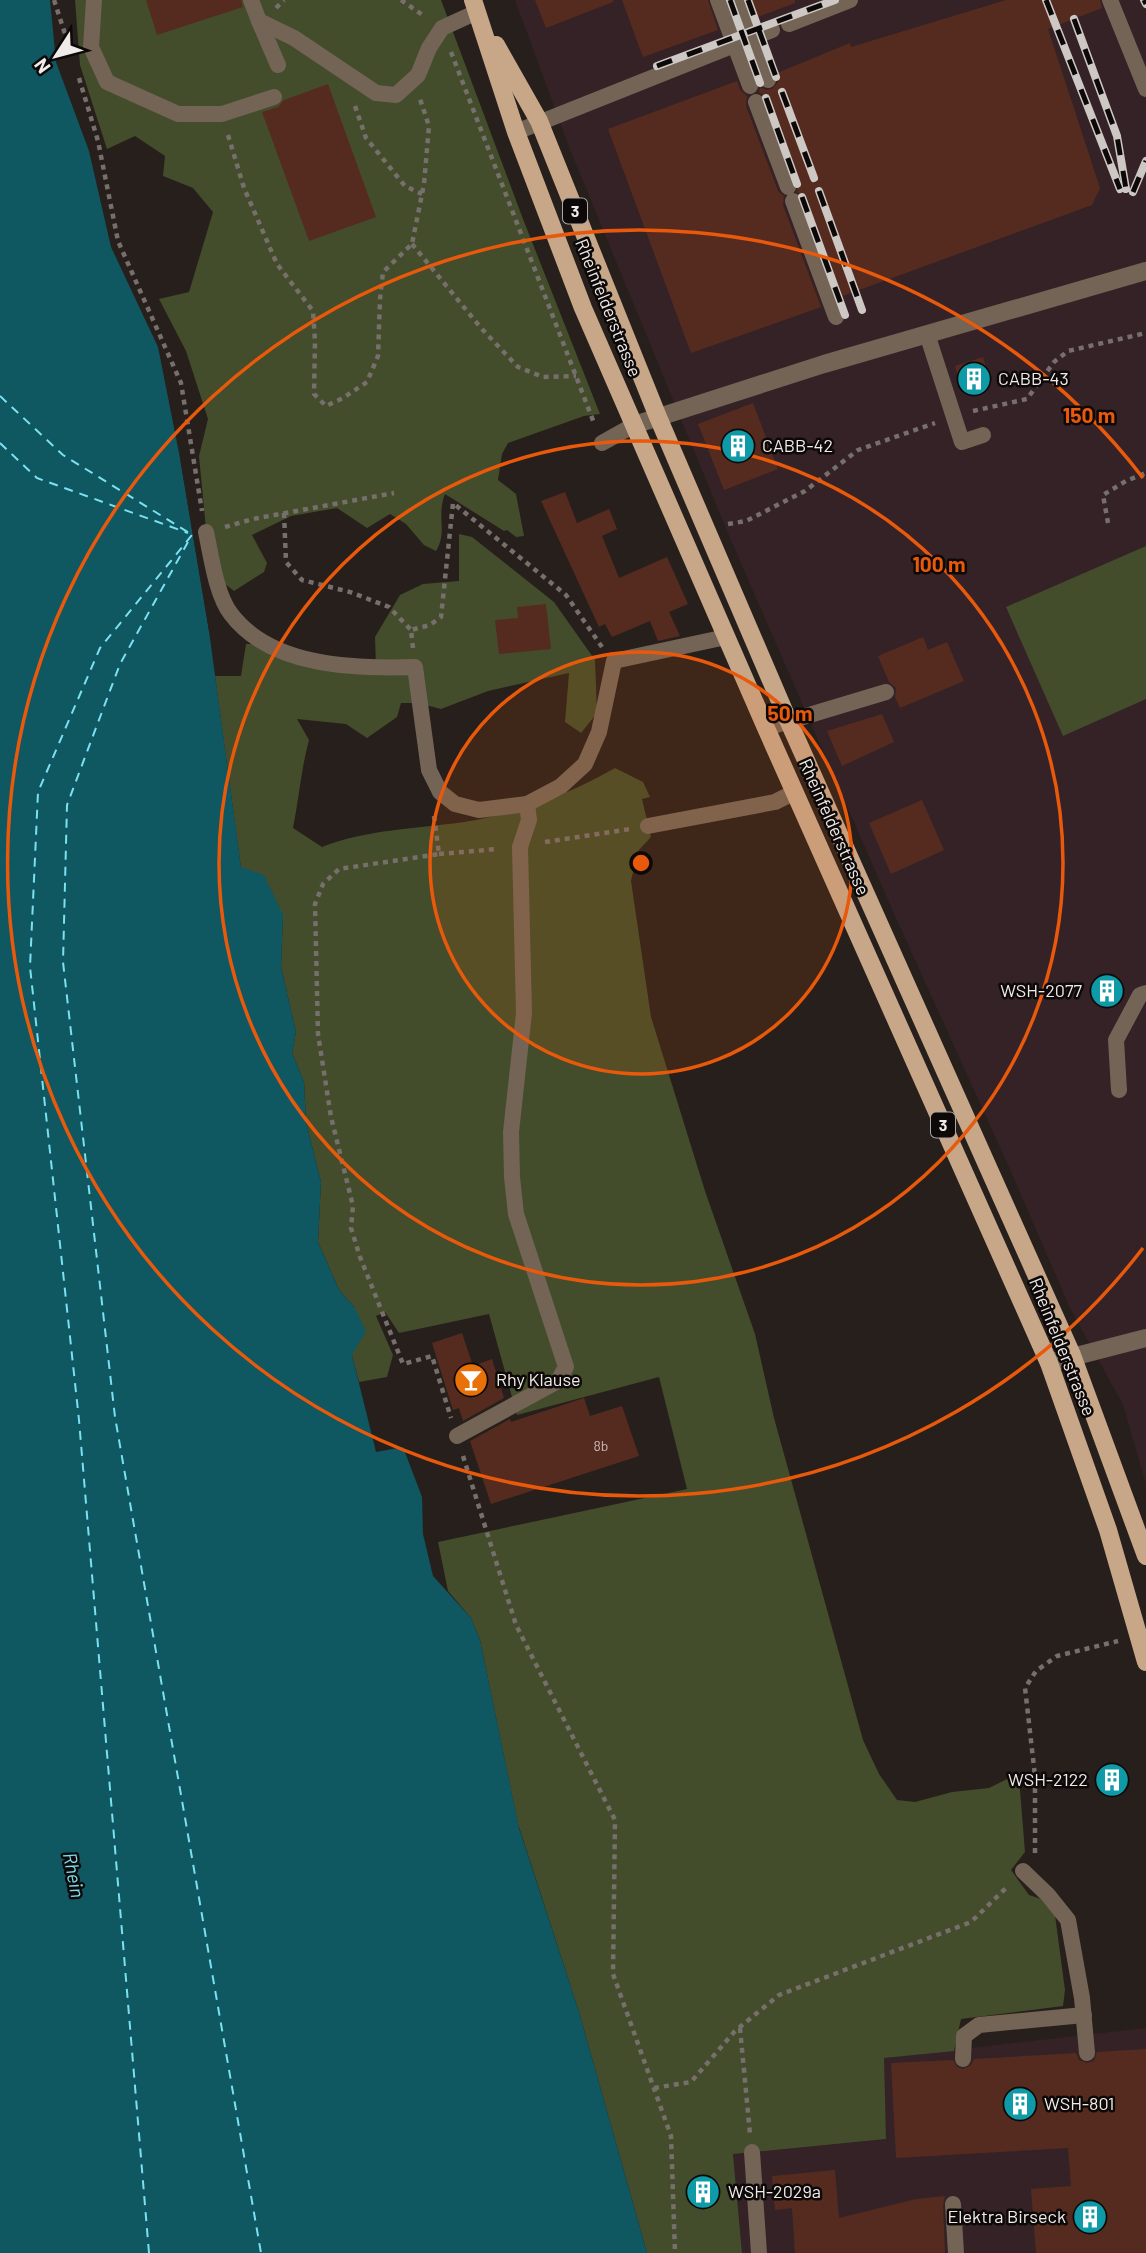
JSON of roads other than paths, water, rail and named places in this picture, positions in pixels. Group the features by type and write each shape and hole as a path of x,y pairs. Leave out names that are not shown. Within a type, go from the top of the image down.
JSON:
{"main road":[{"name":"Rheinfelderstrasse","path":"475,6 539,121 705,528 1072,1355 1146,1556"},
{"name":"Rheinfelderstrasse","path":"475,6 516,132 583,308 766,728 1049,1363 1108,1530 1146,1662"}],"street":[{"path":"634,425 927,334 1146,271"},
{"path":"1049,1363 1146,1338"}],"lane":[{"path":"94,0 92,47 107,82 178,114 222,114 274,97"},
{"path":"251,0 278,65"},
{"path":"718,0 836,317"},
{"path":"737,0 768,80"},
{"path":"789,24 850,0"},
{"path":"1110,0 1146,89"},
{"path":"259,21 294,38 376,93 396,95 418,75 429,48 442,28 475,6"},
{"path":"516,132 772,30"},
{"path":"927,334 962,442 984,435"},
{"path":"602,443 634,425"},
{"path":"206,532 214,575 230,613 264,644 319,662 376,668 415,667 429,770 440,792 455,804 479,810 527,804 561,786 585,764 599,732 614,661 726,637"},
{"path":"766,728 886,692"},
{"path":"648,826 775,802 795,792"},
{"path":"457,1436 558,1381 566,1367 516,1214 512,1177 511,1132 524,1013 520,846 529,820 527,804"},
{"path":"1119,1090 1116,1040 1140,995 1146,993"},
{"path":"1023,1871 1048,1895 1068,1920 1084,2014 1087,2053"},
{"path":"963,2059 964,2036 979,2025 1084,2014"},
{"path":"752,2152 759,2253"},
{"path":"953,2204 956,2253"}],"water":[{"name":"Rhein","path":"0,0 50,0 56,62 89,151 111,247 158,347 209,631 241,867 264,875 283,915 281,967 296,1032 292,1053 304,1082 306,1122 321,1182 318,1242 339,1290 355,1308 366,1331 352,1355 376,1452 403,1447 422,1497 423,1534 433,1576 471,1618 480,1640 519,1828 579,2012 647,2253 0,2253"}],"railway":[{"path":"730,0 760,83"},
{"path":"748,0 776,77"},
{"path":"657,66 835,0"},
{"path":"1046,0 1120,189"},
{"path":"1144,0 1146,4"},
{"path":"1074,19 1117,136 1126,189"},
{"path":"782,92 814,178"},
{"path":"766,98 797,184"},
{"path":"1133,192 1146,161"},
{"path":"819,191 862,310"},
{"path":"802,197 845,315"}],"place":[{"name":"CABB-43","path":"974,379"},
{"name":"CABB-42","path":"738,446"},
{"name":"WSH-2077","path":"1107,991"},
{"name":"Rhy Klause","path":"471,1380"},
{"name":"WSH-2122","path":"1112,1780"},
{"name":"WSH-801","path":"1020,2104"},
{"name":"WSH-2029a","path":"703,2192"},
{"name":"Elektra Birseck","path":"1090,2217"}]}
